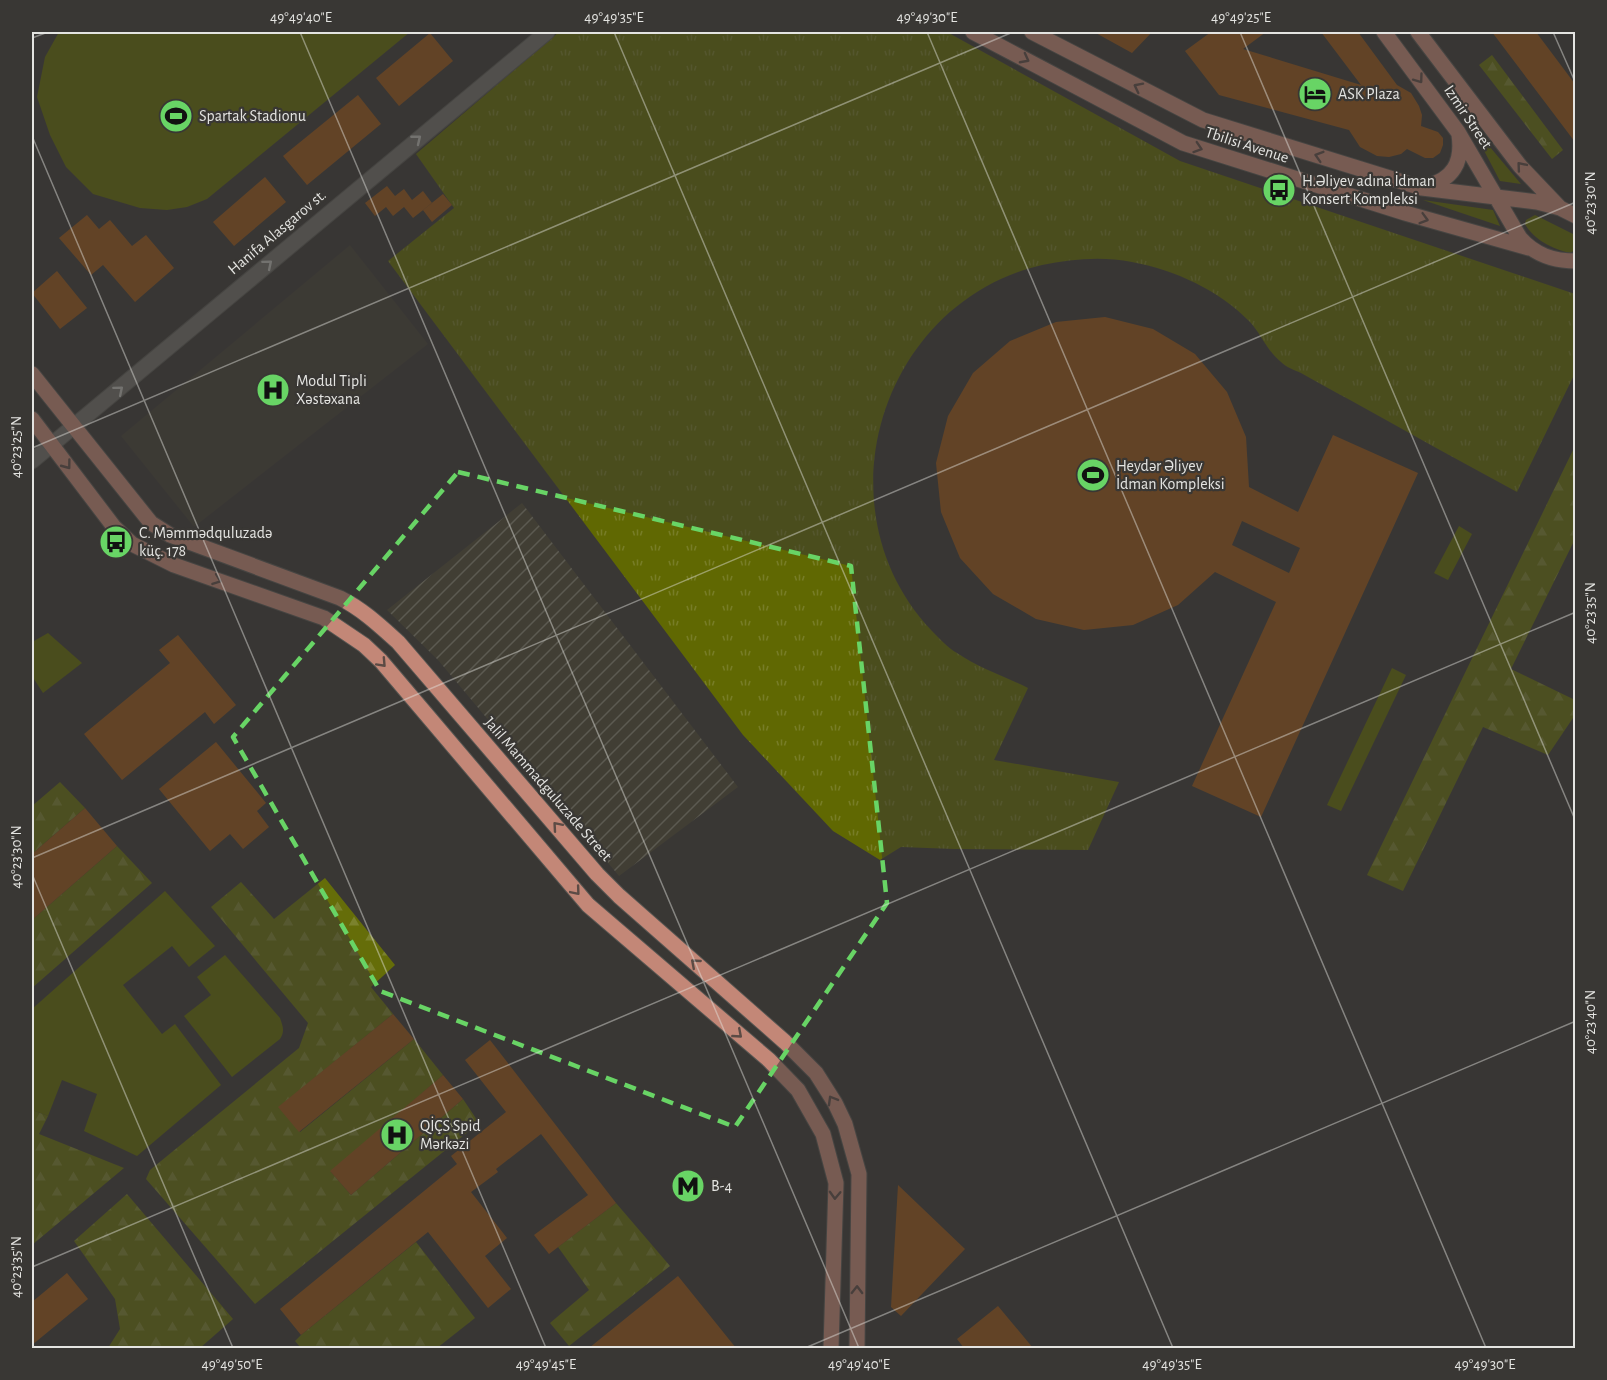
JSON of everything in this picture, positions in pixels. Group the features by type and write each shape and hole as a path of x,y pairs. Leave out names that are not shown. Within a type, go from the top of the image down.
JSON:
{"main road":[{"name":"Tbilisi Avenue","path":"973,32 1183,143 1405,213 1529,248"},
{"name":"Tbilisi Avenue","path":"1032,32 1203,120 1422,188 1536,202 1560,208 1575,216"},
{"name":"Izmir Street","path":"1384,32 1458,132 1514,229 1529,248"},
{"name":"Izmir Street","path":"1419,32 1520,166 1560,208"},
{"path":"1422,188 1440,183 1450,175 1461,151 1458,132"},
{"path":"1514,229 1513,222 1517,210 1536,202"},
{"path":"1529,248 1575,273"},
{"path":"1548,258 1575,261"},
{"name":"Jalil Mammadguluzade Street","path":"32,374 151,524 170,536 329,593 362,609 398,642 604,881 785,1042 816,1073 835,1102 845,1124 859,1174 857,1348"},
{"path":"32,419 114,527 132,544 188,570 324,618 363,645 381,661 588,905 769,1060 798,1090 823,1134 836,1183 831,1348"},
{"path":"188,570 201,548"},
{"path":"337,626 351,603"}],"street":[{"name":"Hanifa Alasgarov st.","path":"32,460 547,32"}],"highlighted area":[{"path":"458,472 851,566 887,903 735,1127 380,991 233,737"}],"shaded area":[{"name":"Modul Tipli Xəstəxana","path":"350,245 428,344 194,527 121,436"},
{"path":"522,503 738,787 619,876 438,660 387,610"}],"green space":[{"name":"Spartak Stadionu","path":"59,32 410,32 207,199 187,207 167,210 140,208 93,194 66,167 50,135 37,97 45,57"},
{"path":"559,32 947,32 1180,161 1575,294 1575,373 1517,492 1285,365 1276,358 1250,322 1238,311 1225,300 1180,276 1132,262 1087,259 1042,265 986,287 940,321 906,366 883,417 874,472 878,528 897,582 932,631 965,658 1028,688 994,760 1119,782 1088,850 901,847 880,860 833,831 743,735 388,261 454,208 416,154"},
{"path":"1492,55 1563,150 1552,159 1479,65"},
{"path":"1469,122 1521,184 1500,181"},
{"path":"1423,200 1493,210 1500,226"},
{"path":"1535,215 1573,234 1575,250 1570,253 1557,249 1533,235 1525,224 1526,220"},
{"path":"1575,446 1575,539 1511,669 1575,700 1575,715 1548,755 1483,727 1403,891 1367,875"},
{"path":"1459,526 1472,534 1448,580 1434,573"},
{"path":"48,633 82,663 43,693 32,676 32,639 34,641"},
{"path":"1392,668 1406,675 1341,811 1327,805"},
{"path":"60,782 85,808 32,854 32,806"},
{"path":"117,846 152,883 32,988 32,920"},
{"path":"325,878 395,965 371,987 393,1014 279,1107 300,1132 414,1039 443,1075 331,1172 351,1195 463,1099 479,1123 255,1304 146,1179 150,1170 299,1048 308,1023 211,907 241,882 274,919"},
{"path":"165,891 215,946 189,967 172,946 123,985 162,1034 175,1024 221,1085 137,1156 84,1131 97,1094 62,1080 48,1116 32,1110 32,1009"},
{"path":"225,955 280,1018 283,1029 280,1039 232,1077 184,1016 211,995 197,977"},
{"path":"32,1110 48,1116 39,1134 124,1168 32,1245"},
{"path":"127,1194 233,1319 200,1348 108,1348 120,1329 115,1299 74,1241"},
{"path":"616,1203 670,1266 569,1346 550,1323 589,1290 558,1247"},
{"path":"416,1242 475,1318 437,1348 301,1348 295,1341 301,1335"}],"building":[{"path":"1094,32 1152,32 1132,53"},
{"name":"ASK Plaza","path":"1211,32 1266,32 1243,49 1361,85 1321,32 1358,32 1397,85 1411,93 1422,115 1421,126 1438,132 1443,138 1440,153 1433,158 1425,158 1407,149 1401,154 1389,157 1377,156 1360,147 1349,130 1219,95 1185,51"},
{"path":"1492,32 1536,32 1575,84 1575,142"},
{"path":"430,33 453,61 399,106 376,78"},
{"path":"358,95 381,124 307,185 283,156"},
{"path":"265,177 286,202 234,246 213,222"},
{"path":"387,186 395,196 404,189 412,200 423,191 432,203 413,218 404,207 393,216 386,207 375,216 365,203"},
{"path":"443,194 452,205 432,222 423,210"},
{"path":"87,215 99,229 110,220 132,246 146,235 174,268 135,302 103,265 91,275 59,238"},
{"path":"57,271 87,308 60,329 32,293"},
{"name":"Heydər Əliyev İdman Kompleksi","path":"1105,317 1153,329 1195,354 1227,392 1246,437 1249,487 1298,512 1333,435 1418,473 1261,817 1192,786 1276,602 1215,572 1178,605 1133,625 1084,630 1036,619 993,594 960,558 941,512 936,463 948,416 973,373 1010,341 1056,322","holes":["1242,521 1300,548 1289,573 1232,545"]},
{"path":"178,635 236,705 214,724 205,712 122,780 84,734 170,663 159,650"},
{"path":"216,742 266,803 257,811 269,827 243,849 230,834 210,851 159,789"},
{"path":"85,808 117,846 32,920 32,854"},
{"path":"393,1014 414,1039 299,1132 278,1107"},
{"path":"490,1040 616,1203 549,1254 534,1235 588,1195 541,1134 496,1169 498,1172 471,1192 507,1238 485,1256 511,1289 488,1308 428,1232 301,1335 280,1309 457,1164 451,1156 506,1112 465,1060"},
{"name":"QİÇS Spid Mərkəzi","path":"443,1075 463,1099 351,1195 330,1171"},
{"path":"898,1185 965,1249 901,1316 891,1307"},
{"path":"67,1273 88,1299 32,1345 32,1302"},
{"path":"678,1276 736,1348 589,1348"},
{"path":"998,1306 1033,1348 964,1348 957,1339"}],"place":[{"name":"ASK Plaza","path":"1315,94"},
{"name":"Spartak Stadionu","path":"176,116"},
{"name":"H.Əliyev adına İdman Konsert Kompleksi","path":"1279,190"},
{"name":"Modul Tipli Xəstəxana","path":"273,390"},
{"name":"Heydər Əliyev İdman Kompleksi","path":"1093,475"},
{"name":"C. Məmmədquluzadə küç. 178","path":"116,542"},
{"name":"QİÇS Spid Mərkəzi","path":"397,1135"},
{"name":"B-4","path":"688,1186"}]}
